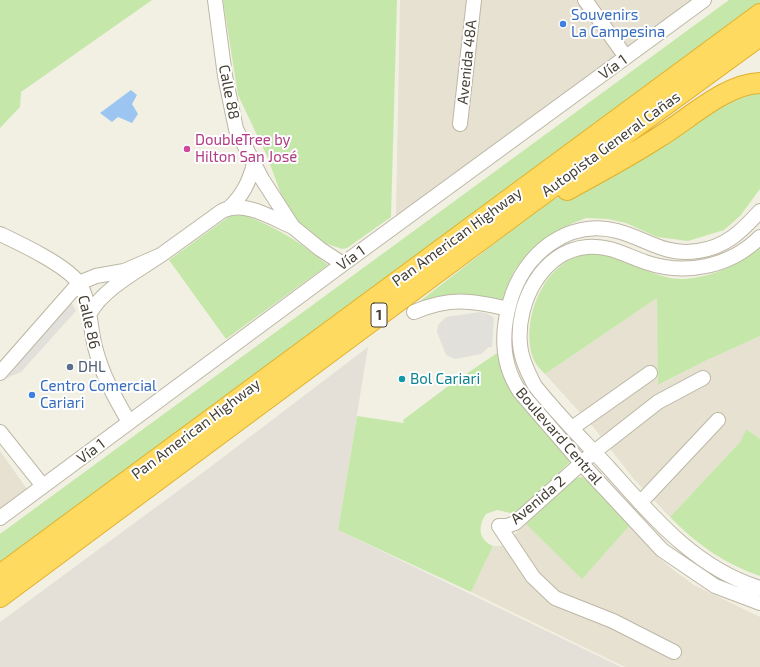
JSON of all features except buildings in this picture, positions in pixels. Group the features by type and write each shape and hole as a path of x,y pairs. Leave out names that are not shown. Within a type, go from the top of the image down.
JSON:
{"highway":[{"name":"Pan American Highway","path":"0,575 760,14"},
{"name":"Autopista General Cañas","path":"0,597 528,205 760,36"},
{"path":"528,205 571,188 658,138 731,90 760,83"},
{"path":"0,605 118,509"}],"street":[{"name":"Calle 88","path":"215,0 232,113 236,129 268,190 293,227 320,249 343,264"},
{"name":"Avenida 48A","path":"460,124 474,0"},
{"path":"585,0 626,58"},
{"name":"Vía 1","path":"0,518 343,264 704,0"},
{"path":"229,208 242,194 248,183 254,164"},
{"path":"253,210 268,190"},
{"path":"90,313 97,302 106,294 222,211 229,208 240,207 253,210 293,227"},
{"name":"Boulevard Central","path":"750,590 705,580 662,550 582,464 524,398 514,384 504,353 504,325 509,305 520,276 535,256 553,241 572,231 599,228 615,230 653,246 676,252 697,251 725,243 741,231 760,210"},
{"name":"Calle 86","path":"0,234 40,255 66,272 79,283 90,313 94,346 101,369 110,391 129,422"},
{"name":"Boulevard Central","path":"760,237 745,250 732,256 706,267 684,270 656,266 612,249 596,247 577,248 563,254 547,267 535,282 524,304 520,327 520,346 529,375 543,396 665,529 688,550 750,590 760,604"},
{"path":"725,243 732,256"},
{"path":"0,373 79,283 96,276 124,271 161,255"},
{"path":"414,312 438,304 458,300 509,305 524,304"},
{"path":"504,325 520,327"},
{"path":"572,428 650,373"},
{"name":"Avenida 2","path":"674,652 613,621 555,598 533,577 499,526 507,526 514,523 594,452 658,402 704,378"},
{"path":"640,503 718,420"},
{"path":"0,432 44,486"}],"shaded area":[{"path":"400,0 695,0 396,216"},
{"path":"657,298 659,385 707,360 760,336 760,439 746,429 741,441 670,517 633,478 595,429 545,374"},
{"path":"70,300 76,311 21,372 7,378"},
{"path":"480,312 488,314 494,318 492,347 489,347 481,354 455,359 446,355 437,332 438,325 446,317"},
{"path":"368,347 338,530 621,667 0,667 0,622 209,468"},
{"path":"0,451 29,492 0,513"},
{"path":"581,477 589,480 658,557 672,569 694,585 760,617 760,667 625,667 471,592 493,546 503,546 510,542 515,534 576,478"}],"green space":[{"path":"0,0 152,0 21,92 20,107 0,128"},
{"path":"223,0 397,0 391,217 347,248 342,249 319,241 297,224 285,205 267,156 238,95"},
{"path":"729,0 760,0 760,6 0,565 0,534"},
{"path":"760,88 760,189 740,216 724,230 688,241 657,237 626,223 608,219 586,218 571,224 532,249 514,271 501,303 415,305 547,203 651,150 703,113"},
{"path":"244,215 268,225 288,236 328,265 226,339 169,260 230,216"},
{"path":"760,245 760,336 707,360 658,385 657,298 545,374 535,362 530,347 530,331 532,315 537,298 545,283 555,270 568,261 582,255 602,255 664,277 684,279 705,276 725,269 744,258"},
{"path":"500,351 512,390 523,407 568,456 570,462 515,514 497,510 486,514 481,524 481,533 482,537 493,546 471,592 338,530 357,416 404,423 403,420 447,387"},
{"path":"746,429 760,439 760,576 735,566 712,552 690,536 670,517 741,441"},
{"path":"581,477 589,480 629,526 582,579 526,524 576,478"}],"water":[{"path":"131,90 137,95 132,104 138,114 132,123 118,117 112,122 100,113"}],"place":[{"name":"Souvenirs La Campesina","path":"563,24"},
{"name":"DoubleTree by Hilton San José","path":"187,149"},
{"name":"DHL","path":"70,367"},
{"name":"Bol Cariari","path":"402,379"},
{"name":"Centro Comercial Cariari","path":"32,395"}]}
